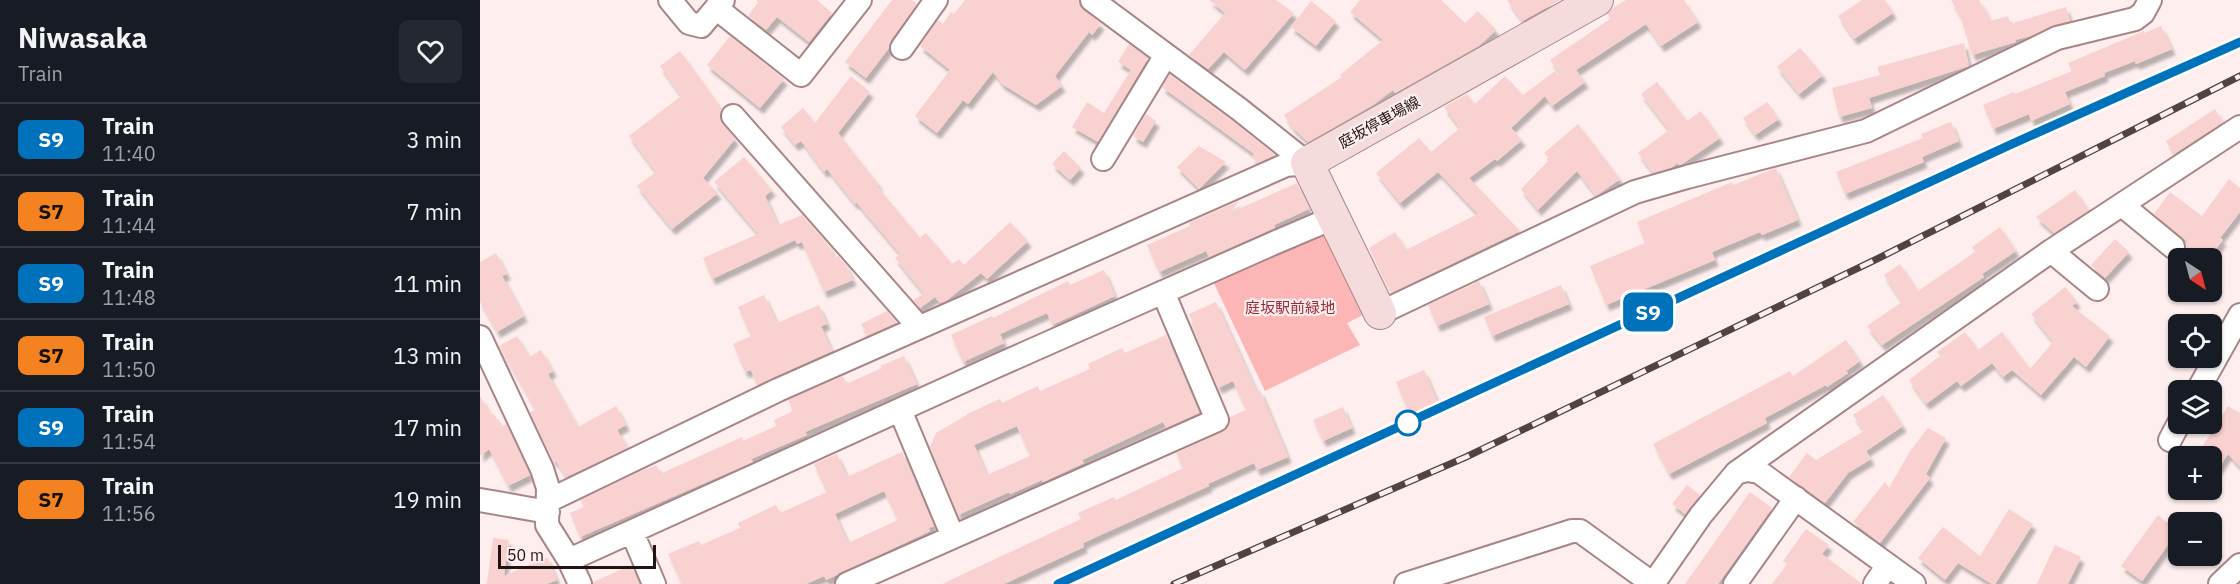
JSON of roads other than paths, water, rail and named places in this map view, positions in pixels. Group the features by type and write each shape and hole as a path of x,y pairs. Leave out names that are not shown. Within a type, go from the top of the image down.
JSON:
{"main road":[{"name":"庭坂停車場線","path":"1307,163 1597,0"},
{"path":"1307,163 1380,313"}],"street":[{"path":"670,0 689,22 701,26 720,4 801,75 860,0"},
{"path":"902,48 936,0"},
{"path":"1380,313 1635,192 1866,131 2057,38 2135,19 2143,13 2150,0"},
{"path":"1103,3 1166,55 1307,163"},
{"path":"1103,159 1166,55"},
{"path":"733,116 920,327"},
{"path":"1412,583 1572,531 1580,531 1653,584 1701,515 1736,473 2051,251 2240,127"},
{"path":"480,500 548,506 778,390 1286,165 1307,163"},
{"path":"2122,205 2173,247"},
{"path":"569,560 1162,292 1333,218"},
{"path":"2051,251 2097,289"},
{"path":"847,584 1217,420 1162,292"},
{"path":"2204,380 2240,315"},
{"path":"480,338 542,469 548,488 547,525 569,560 580,584"},
{"path":"900,410 953,537"},
{"path":"1736,473 1747,470 1759,472 1914,584"},
{"path":"1735,584 1796,498"},
{"path":"632,532 654,584"},
{"path":"1875,584 1888,565"},
{"path":"2220,584 2240,565"}],"railway":[{"path":"1058,584 2012,144 2240,42"},
{"path":"1174,584 1466,457 1879,258 2240,76"}],"train":[{"name":"S9","path":"1058,584 2012,144 2240,42"}],"park label":[{"name":"庭坂駅前緑地","path":"1290,307"}]}
